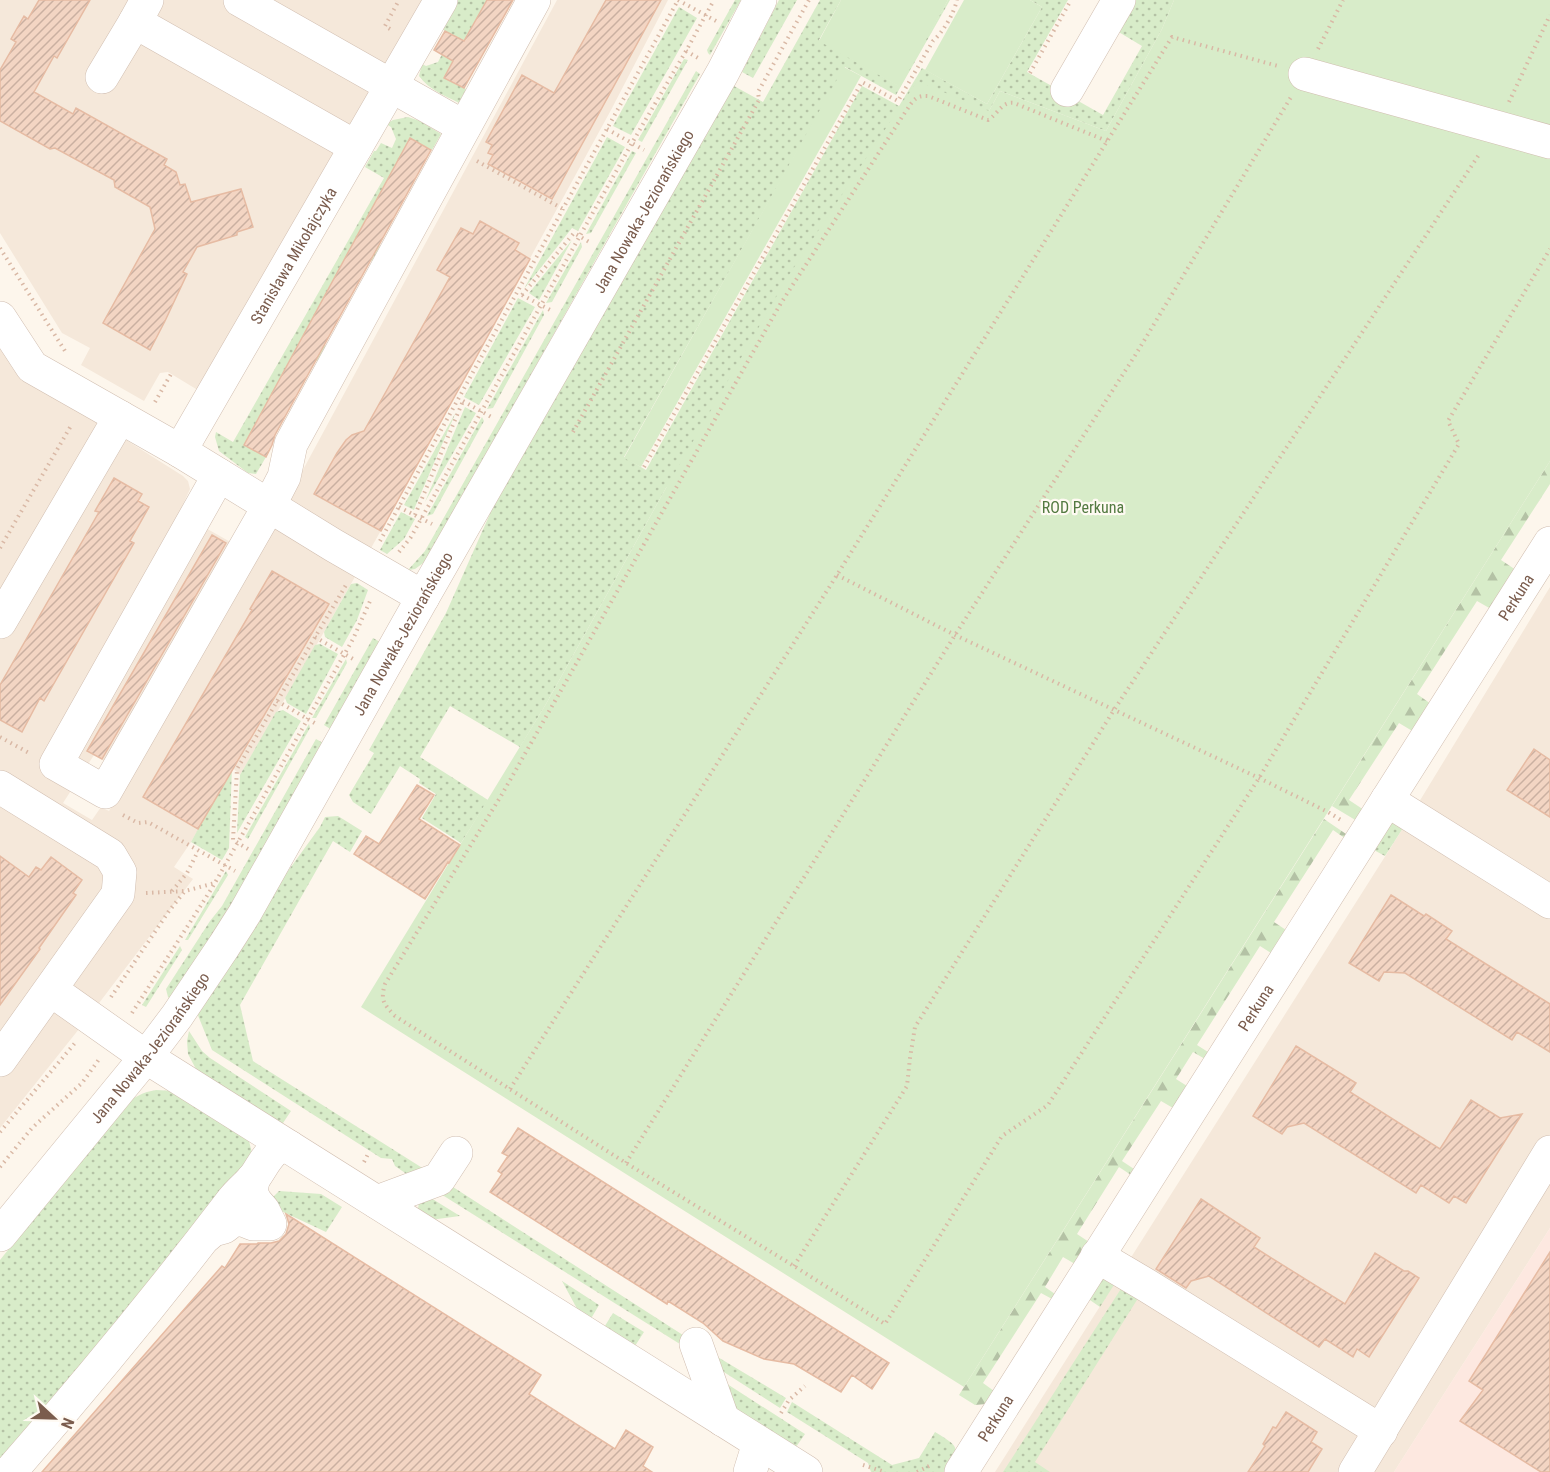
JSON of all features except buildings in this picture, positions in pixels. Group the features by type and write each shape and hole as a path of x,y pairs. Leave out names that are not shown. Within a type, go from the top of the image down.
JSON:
{"street":[{"path":"240,0 391,87 459,138"},
{"name":"Stanisława Mikołajczyka","path":"180,451 441,0"},
{"path":"219,475 56,764 105,792 269,506 284,477 291,444 534,0"},
{"name":"Jana Nowaka-Jeziorańskiego","path":"0,1235 146,1057 204,978 245,913 723,72 760,0"},
{"path":"1067,90 1119,0"},
{"path":"102,77 141,11 356,147"},
{"path":"1305,74 1550,142"},
{"path":"0,318 32,367 135,414 180,451 423,597"},
{"path":"0,622 135,414"},
{"name":"Perkuna","path":"961,1472 1550,543"},
{"path":"0,787 110,855 120,872 118,894 0,1060"},
{"path":"1392,792 1550,877"},
{"path":"1392,792 1550,902"},
{"path":"51,990 146,1057 723,1420 754,1458 806,1472"},
{"path":"10,1472 121,1343 238,1194 253,1179 273,1150 289,1146"},
{"path":"1355,1472 1550,1152"},
{"path":"377,1202 439,1179 456,1153"},
{"path":"205,1237 213,1230 224,1227 233,1220 243,1220 253,1224 270,1224 251,1193 253,1179"},
{"path":"1097,1256 1381,1431"},
{"path":"696,1344 723,1420"}],"path":[{"path":"380,542 461,400 517,292 678,0 716,22"},
{"path":"398,553 411,537 714,0"},
{"path":"573,432 759,100 758,92 809,0"},
{"path":"644,467 862,82 898,101 933,41 939,36 957,0"},
{"path":"1030,73 1071,0"},
{"path":"626,1163 955,635 1136,354 1305,74 1343,0"},
{"path":"794,1266 907,1086 915,1027 1114,710 1497,127 1550,15"},
{"path":"510,1089 837,575 1172,37 1305,74"},
{"path":"686,51 697,57"},
{"path":"1107,141 1010,102 988,120 928,96 916,97 781,303 501,796 385,984 381,995 386,1006 395,1016 885,1324 1002,1136 1048,1105 1258,778 1459,444 1448,421 1550,249"},
{"path":"607,129 644,150"},
{"path":"459,138 563,209"},
{"path":"522,295 574,233 592,243"},
{"path":"0,248 65,351"},
{"path":"517,292 553,312"},
{"path":"135,414 171,374"},
{"path":"461,400 493,418"},
{"path":"415,515 461,400"},
{"path":"0,548 74,419"},
{"path":"399,507 433,525"},
{"path":"248,849 233,840 237,769 352,575"},
{"path":"837,575 955,635 1328,812 1365,835"},
{"path":"0,1167 32,1128 82,1083 116,1035 215,882 352,639 375,590"},
{"path":"315,637 356,660"},
{"path":"277,701 319,725"},
{"path":"105,792 105,805 138,823 148,822 236,872"},
{"path":"172,891 187,873 198,851"},
{"path":"118,894 185,891 215,882"},
{"path":"781,1413 789,1400 805,1386"},
{"path":"863,1465 885,1472"}],"shaded area":[{"path":"0,0 426,0 201,392 168,372 160,373 144,401 81,365 90,348 62,333 0,233"},
{"path":"557,0 668,0 611,110 324,632 240,775 233,768 191,842 174,867 193,879 87,1019 0,1128 0,334 123,438 183,476 188,481 190,489 179,513 234,544 108,763 94,755 63,803 92,820 101,807 109,811 258,553"},
{"path":"1550,587 1550,1228 1394,1472 995,1472 1405,825"},
{"path":"1550,1228 1550,1472 1394,1472"}],"green space":[{"path":"458,0 487,0 444,78 466,89 459,103 432,89 419,76 422,64 426,66 438,62 452,35 442,29"},
{"path":"735,0 741,0 710,55 707,50"},
{"path":"779,0 797,0 753,78 742,72"},
{"path":"820,0 841,0 819,40 899,86 950,0 896,95 845,67 624,457 646,470 862,86 899,106 922,68 987,104 1042,7 1030,0 1068,0 1027,72 1103,115 1142,46 1117,31 1133,0 1174,0 1162,29 1106,131 1000,91 989,111 666,488 520,747 450,706 420,757 488,800 461,843 422,818 436,794 419,783 420,779 400,766 371,814 353,802 349,795 374,753 369,750 446,613 505,480 734,86 763,102"},
{"path":"841,0 948,0 900,87 819,41"},
{"path":"964,0 1030,0 1042,7 987,104 925,70"},
{"name":"ROD Perkuna","path":"1174,0 1550,0 1550,461 964,1387 361,1007 546,704 666,488 787,278 917,81 989,111 1000,91 1106,131 1162,29"},
{"path":"679,7 697,18 631,135 613,126"},
{"path":"684,59 688,60 642,142 638,140"},
{"path":"844,67 861,76 641,467 624,458"},
{"path":"696,71 700,74 426,561 415,569 408,570 425,551"},
{"path":"408,117 420,121 441,134 432,150 411,139 359,234 380,246 372,261 351,249 305,334 326,346 317,361 296,350 244,445 266,457 256,474 248,473 219,451 216,432 233,442 384,178 365,167 381,143 392,148 396,139 391,127 386,124"},
{"path":"607,137 625,147 578,231 572,228 524,289"},
{"path":"632,151 636,153 591,233 586,234"},
{"path":"572,240 539,300 529,293"},
{"path":"581,242 582,247 552,302 546,303"},
{"path":"518,298 535,307 479,405 464,397"},
{"path":"543,310 544,315 493,408 487,409"},
{"path":"465,407 476,413 425,502"},
{"path":"456,412 415,507 414,510 404,505"},
{"path":"482,417 484,421 433,514 427,516"},
{"path":"1550,461 1550,484 1501,560 1516,570 1491,609 1477,601 1417,694 1431,704 1414,732 1399,723 1349,800 1364,810 1357,821 1332,806"},
{"path":"401,512 415,519 404,539 387,554 380,550"},
{"path":"357,583 368,590 357,620 342,647 325,637 324,632 351,584"},
{"path":"373,638 380,642 332,730 324,725"},
{"path":"320,644 338,654 306,714 287,703 285,698 315,645"},
{"path":"346,659 347,663 316,718 312,718"},
{"path":"283,710 301,721 237,833 240,775 276,712"},
{"path":"309,724 310,728 248,839 245,837"},
{"path":"316,739 323,743 216,932 171,1000 166,989 222,906"},
{"path":"232,767 229,848 222,860 191,842"},
{"path":"338,816 362,831 350,852 333,841 240,1005 253,1061 424,1169 408,1175 395,1166 392,1159 381,1158 212,1050 197,1013 272,893 325,817"},
{"path":"1324,819 1349,836 1346,839 1333,830 1274,922 1286,930 1271,953 1260,946 1197,1045 1208,1052 1205,1059 1193,1052 1176,1079 1187,1086 1173,1108 1161,1101 1122,1161 1134,1169 1131,1175 1119,1167 1077,1234 1089,1242 1075,1264 1063,1257 1045,1287 1055,1294 1052,1299 1041,1293 983,1383 994,1391 986,1404 975,1405 959,1395"},
{"path":"1395,822 1405,825 1385,856 1372,849 1384,825"},
{"path":"226,871 228,875 188,940 185,940"},
{"path":"180,946 182,950 146,1007 142,1005"},
{"path":"189,1031 202,1051 210,1058 291,1111 283,1123 280,1125 197,1071 188,1054"},
{"path":"156,1090 174,1091 249,1141 253,1157 0,1472 0,1260 123,1106 139,1095"},
{"path":"453,1187 686,1337 691,1351 436,1191"},
{"path":"279,1191 321,1194 342,1207 326,1232 279,1210 270,1200"},
{"path":"426,1195 460,1216 430,1220 418,1209 419,1202"},
{"path":"1100,1273 1119,1277 1100,1307 1087,1298"},
{"path":"562,1281 599,1305 589,1322 581,1316"},
{"path":"1126,1281 1142,1292 1035,1462 1050,1472 1003,1472"},
{"path":"613,1313 644,1332 635,1346 603,1329"},
{"path":"711,1353 786,1398 780,1408 716,1367"},
{"path":"721,1380 805,1434 796,1447 740,1416"},
{"path":"792,1402 892,1465 919,1458 935,1432 954,1445 955,1453 945,1472 871,1472 868,1463 787,1412"}]}
